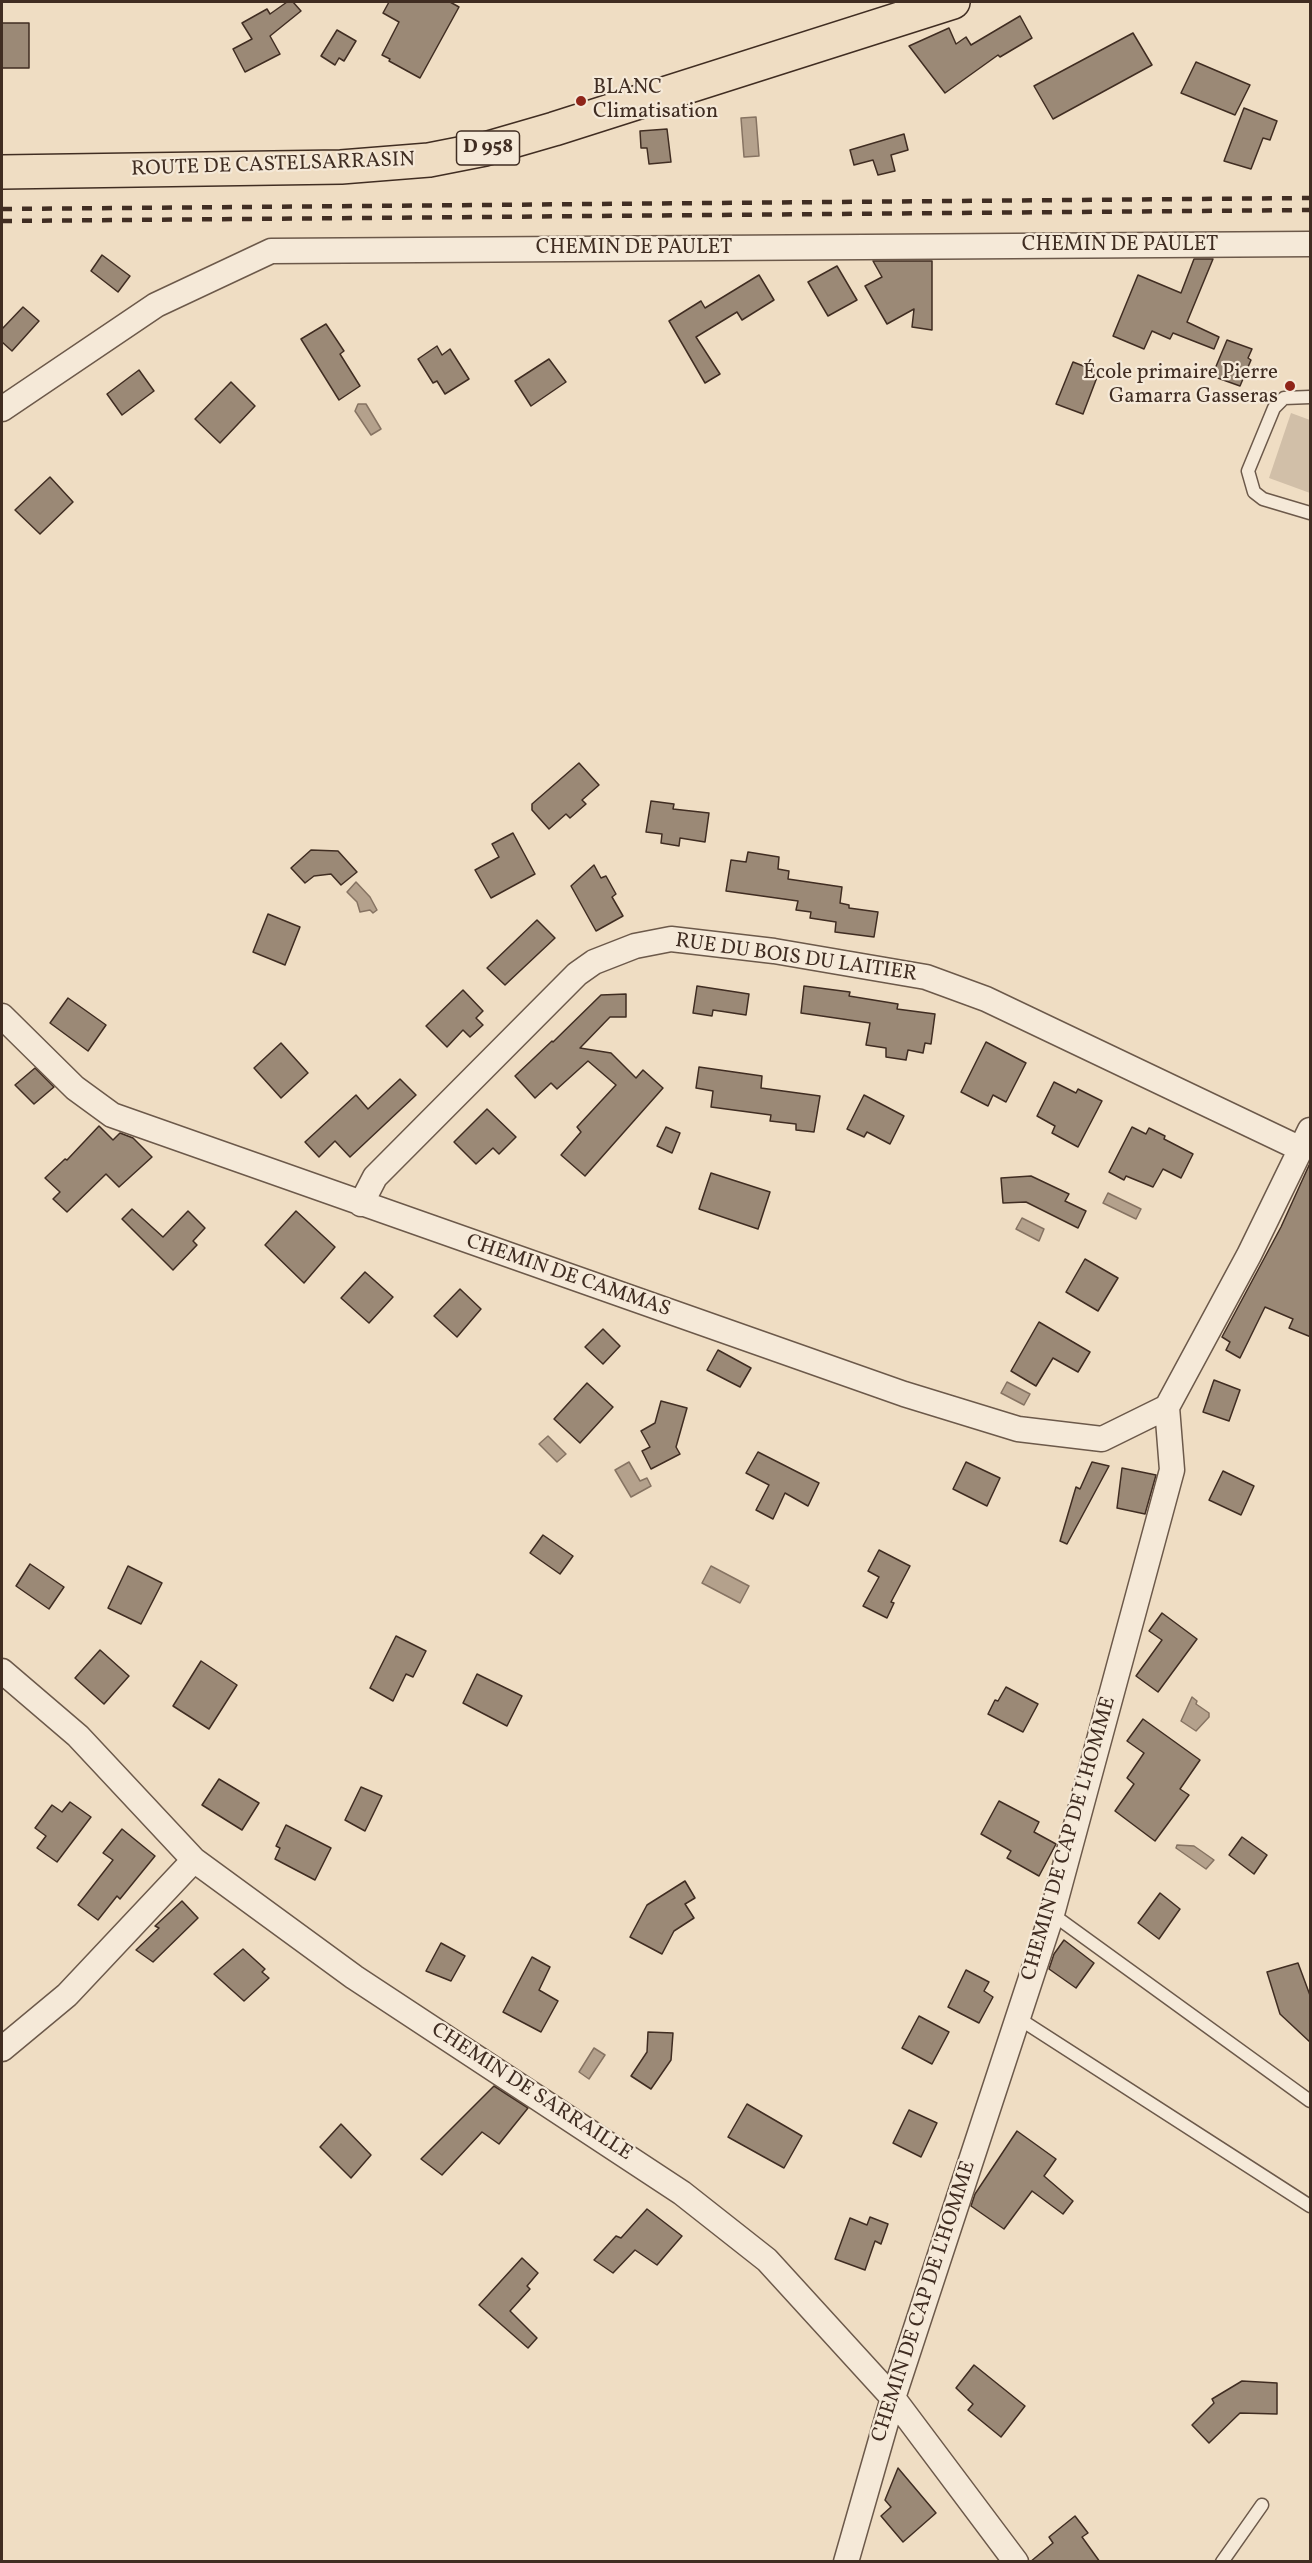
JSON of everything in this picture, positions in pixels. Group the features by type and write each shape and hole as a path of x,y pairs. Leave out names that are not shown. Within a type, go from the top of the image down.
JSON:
{"main road":[{"name":"ROUTE DE CASTELSARRASIN","path":"2,172 341,167 429,160 485,149 554,129 953,2"}],"street":[{"name":"CHEMIN DE PAULET","path":"2,409 156,305 271,251 1311,244"},
{"name":"RUE DU BOIS DU LAITIER","path":"361,1204 375,1177 577,974 594,962 635,946 671,939 780,952 926,977 986,999 1306,1140"},
{"name":"CHEMIN DE CAMMAS","path":"2,1016 75,1088 112,1115 904,1394 1018,1429 1102,1439 1167,1407"},
{"path":"1167,1407 1249,1255 1306,1140"},
{"name":"CHEMIN DE CAP DE L'HOMME","path":"846,2562 893,2398 1052,1914 1172,1470 1167,1407"},
{"name":"CHEMIN DE SARRAILLE","path":"2,1671 78,1736 194,1860 354,1977 682,2193 767,2260 893,2398 1016,2562"},
{"path":"2,2049 67,1995 194,1860"}],"lane":[{"path":"1311,398 1284,398 1274,408 1248,471 1254,492 1263,498 1311,513"},
{"path":"1052,1914 1311,2101"},
{"path":"1018,2018 1311,2206"},
{"path":"1222,2562 1262,2505"}],"shaded area":[{"path":"756,117 759,156 744,157 741,118"},
{"path":"358,404 366,404 381,429 371,435 355,411"},
{"path":"1291,413 1310,420 1310,493 1269,478"},
{"path":"356,882 370,897 377,910 373,913 370,910 360,912 357,902 347,892"},
{"path":"1108,1193 1141,1209 1136,1219 1103,1203"},
{"path":"1022,1218 1044,1229 1039,1241 1016,1229"},
{"path":"1007,1382 1030,1394 1024,1405 1001,1393"},
{"path":"548,1436 566,1454 557,1462 539,1444"},
{"path":"629,1462 640,1481 647,1478 651,1486 631,1497 615,1470"},
{"path":"711,1566 749,1586 740,1603 702,1583"},
{"path":"1192,1697 1197,1701 1196,1704 1209,1713 1209,1717 1196,1731 1181,1721"},
{"path":"1177,1845 1194,1846 1214,1860 1206,1869 1176,1848"},
{"path":"594,2048 605,2055 589,2079 579,2072"}],"building":[{"path":"287,2 293,2 301,11 270,36 280,54 245,72 233,49 252,39 242,23 267,9 270,14"},
{"path":"389,2 450,2 459,7 420,78 382,55 399,22 383,13"},
{"path":"1020,16 1032,38 1000,57 998,55 945,93 909,46 949,28 956,44 966,37 971,45"},
{"path":"2,23 29,23 29,68 2,68"},
{"path":"337,30 356,41 344,61 339,58 335,65 321,56"},
{"path":"1133,33 1152,65 1053,119 1034,86"},
{"path":"1196,62 1250,85 1235,115 1181,93"},
{"path":"1244,108 1277,121 1270,140 1263,138 1251,169 1224,161"},
{"path":"667,129 671,162 649,164 647,148 641,148 640,131"},
{"path":"904,134 908,150 891,155 895,171 878,175 873,160 854,165 850,150"},
{"path":"102,255 130,276 118,292 91,271"},
{"path":"1194,259 1213,259 1187,322 1219,337 1214,349 1173,333 1170,339 1152,331 1144,349 1113,336 1138,275 1181,293"},
{"path":"873,261 932,261 932,330 912,327 914,309 887,324 865,286 882,277"},
{"path":"837,266 857,300 828,316 808,282"},
{"path":"759,275 774,300 742,320 737,312 696,337 720,374 705,383 669,321 701,301 705,308"},
{"path":"23,307 39,321 12,351 2,342 2,329"},
{"path":"326,324 344,351 340,354 360,386 339,400 301,339"},
{"path":"1227,340 1252,349 1248,358 1251,360 1240,386 1212,376"},
{"path":"437,346 442,355 450,349 469,379 445,394 437,381 433,383 418,359"},
{"path":"549,359 566,382 531,406 515,381"},
{"path":"1073,362 1099,372 1083,414 1056,404"},
{"path":"139,370 154,391 122,415 107,394"},
{"path":"231,382 255,406 220,443 195,419"},
{"path":"50,477 73,502 40,534 15,510"},
{"path":"579,763 599,785 582,800 586,804 570,818 566,814 549,829 532,810 532,804"},
{"path":"651,801 674,804 673,809 709,813 705,842 680,838 679,846 661,843 662,834 646,832"},
{"path":"513,833 535,874 491,898 475,870 499,857 492,844"},
{"path":"311,850 338,851 357,872 341,885 331,874 314,876 305,883 291,868"},
{"path":"748,852 779,857 778,869 789,871 788,879 842,887 840,903 849,905 849,908 878,912 874,937 835,932 836,922 810,918 811,912 796,910 798,901 726,891 731,860 746,862"},
{"path":"594,865 601,878 606,876 616,894 612,897 623,916 596,931 571,886"},
{"path":"268,914 300,927 285,965 253,952"},
{"path":"537,920 555,938 505,985 487,968"},
{"path":"697,986 749,994 746,1015 713,1010 712,1016 693,1013"},
{"path":"804,986 850,992 849,996 898,1004 897,1009 935,1014 931,1044 925,1043 923,1053 908,1050 906,1060 886,1057 886,1048 866,1045 870,1023 801,1013"},
{"path":"463,990 483,1011 476,1018 483,1025 470,1037 463,1030 447,1047 426,1026"},
{"path":"626,994 626,1017 610,1017 580,1048 611,1053 636,1078 643,1070 663,1088 585,1176 561,1155 581,1132 577,1127 616,1085 588,1061 557,1089 551,1083 535,1098 515,1076 601,995"},
{"path":"68,998 106,1025 88,1051 50,1023"},
{"path":"986,1042 1026,1063 1006,1102 993,1095 988,1106 961,1092"},
{"path":"281,1043 308,1073 281,1098 254,1068"},
{"path":"699,1067 762,1076 761,1088 820,1096 814,1132 796,1130 796,1124 770,1121 771,1115 711,1107 713,1091 696,1088"},
{"path":"35,1068 54,1087 34,1104 15,1085"},
{"path":"400,1079 416,1095 350,1157 335,1141 319,1157 305,1142 356,1095 368,1109"},
{"path":"1054,1082 1076,1093 1078,1089 1102,1101 1078,1147 1052,1133 1055,1126 1037,1116"},
{"path":"864,1095 904,1116 890,1144 867,1132 864,1137 847,1129"},
{"path":"487,1109 516,1137 499,1154 493,1148 476,1164 454,1142"},
{"path":"99,1126 113,1140 120,1133 133,1138 152,1157 119,1187 106,1174 67,1212 53,1199 60,1192 45,1178 65,1159 67,1160"},
{"path":"666,1127 680,1133 672,1153 657,1146"},
{"path":"1132,1127 1146,1134 1149,1128 1165,1136 1164,1139 1193,1154 1181,1178 1163,1169 1153,1187 1126,1176 1124,1180 1109,1172"},
{"path":"1311,1161 1311,1337 1289,1328 1293,1319 1265,1307 1240,1358 1226,1350 1230,1342 1222,1337 1281,1227"},
{"path":"711,1173 770,1192 758,1229 699,1209"},
{"path":"1031,1176 1069,1194 1065,1201 1086,1211 1078,1228 1026,1202 1003,1203 1001,1178"},
{"path":"132,1209 163,1237 188,1211 205,1228 193,1241 197,1245 173,1270 122,1219"},
{"path":"296,1211 335,1247 304,1283 265,1245"},
{"path":"1085,1259 1118,1278 1098,1311 1066,1292"},
{"path":"365,1272 393,1297 369,1323 341,1298"},
{"path":"460,1289 481,1309 457,1337 434,1316"},
{"path":"1039,1322 1090,1352 1078,1372 1053,1358 1036,1386 1011,1371"},
{"path":"603,1329 620,1346 603,1364 585,1347"},
{"path":"718,1350 751,1368 740,1387 707,1370"},
{"path":"1214,1380 1240,1390 1229,1421 1203,1412"},
{"path":"587,1383 613,1407 580,1443 554,1419"},
{"path":"661,1401 687,1408 676,1447 680,1454 651,1469 642,1451 650,1447 641,1431 655,1423"},
{"path":"758,1452 819,1483 808,1506 785,1493 773,1519 756,1510 769,1485 746,1473"},
{"path":"966,1462 1000,1478 987,1506 953,1489"},
{"path":"1092,1462 1109,1466 1067,1544 1060,1541 1076,1487 1080,1489"},
{"path":"1122,1468 1156,1475 1145,1514 1117,1508"},
{"path":"1223,1471 1254,1486 1241,1515 1209,1500"},
{"path":"543,1535 573,1556 560,1574 530,1553"},
{"path":"879,1550 910,1566 891,1602 894,1603 887,1618 863,1606 879,1577 868,1571"},
{"path":"30,1564 64,1587 49,1609 16,1586"},
{"path":"128,1566 162,1583 141,1624 108,1608"},
{"path":"1162,1613 1197,1639 1158,1692 1136,1676 1162,1640 1149,1631"},
{"path":"396,1636 426,1651 413,1677 406,1674 393,1701 370,1688"},
{"path":"100,1650 129,1676 104,1704 75,1678"},
{"path":"201,1661 237,1685 209,1729 173,1706"},
{"path":"477,1674 522,1696 507,1726 463,1703"},
{"path":"1006,1687 1038,1704 1023,1732 988,1714 995,1700 998,1701"},
{"path":"1143,1719 1200,1760 1180,1789 1189,1795 1155,1841 1115,1811 1134,1784 1127,1778 1144,1753 1127,1741"},
{"path":"219,1779 259,1803 242,1830 202,1805"},
{"path":"361,1787 382,1796 365,1831 345,1820"},
{"path":"999,1801 1039,1822 1034,1832 1056,1844 1039,1876 1007,1858 1011,1851 981,1834"},
{"path":"70,1802 91,1817 57,1862 37,1848 46,1836 35,1828 52,1805 62,1812"},
{"path":"286,1825 331,1848 315,1880 275,1859 280,1848 276,1846"},
{"path":"122,1829 155,1856 120,1899 117,1896 98,1920 78,1905 113,1860 103,1853"},
{"path":"1242,1837 1267,1855 1254,1874 1229,1855"},
{"path":"685,1881 695,1898 685,1904 694,1918 674,1931 662,1954 630,1937 647,1905"},
{"path":"1160,1893 1180,1909 1159,1939 1138,1923"},
{"path":"182,1901 198,1918 153,1962 136,1950 159,1928 155,1926"},
{"path":"1064,1940 1094,1963 1076,1988 1049,1969 1054,1954"},
{"path":"441,1943 465,1956 451,1981 426,1971"},
{"path":"243,1949 265,1969 262,1972 269,1978 244,2001 214,1974"},
{"path":"532,1957 550,1967 539,1990 558,2001 541,2032 503,2012"},
{"path":"1298,1963 1311,1998 1311,2043 1280,2014 1267,1972"},
{"path":"966,1970 989,1982 984,1991 993,1997 979,2023 948,2007"},
{"path":"919,2016 949,2032 932,2064 902,2048"},
{"path":"648,2032 673,2033 671,2060 651,2089 631,2076 647,2052"},
{"path":"494,2086 528,2108 499,2144 482,2132 442,2175 421,2159"},
{"path":"747,2104 802,2136 784,2168 728,2137"},
{"path":"909,2110 937,2123 921,2157 893,2143"},
{"path":"341,2124 371,2155 351,2178 320,2147"},
{"path":"1017,2131 1056,2159 1044,2176 1073,2201 1063,2214 1032,2191 1004,2229 971,2206 975,2194"},
{"path":"647,2209 682,2236 657,2265 635,2250 613,2273 594,2260 616,2236 621,2238"},
{"path":"870,2217 888,2224 881,2244 875,2241 865,2270 835,2259 850,2218 867,2225"},
{"path":"522,2258 538,2273 527,2286 530,2289 510,2311 537,2338 528,2348 479,2305"},
{"path":"974,2365 1025,2406 1001,2437 968,2410 973,2404 956,2388"},
{"path":"1242,2381 1277,2383 1277,2414 1240,2413 1209,2443 1192,2425 1214,2403 1212,2399"},
{"path":"898,2468 936,2513 903,2542 881,2516 891,2507 885,2500"},
{"path":"1075,2516 1088,2533 1082,2537 1100,2562 1030,2562 1053,2543 1049,2537"}],"railway":[{"path":"2,209 1310,198"},
{"path":"2,221 1310,210"}],"place":[{"name":"BLANC Climatisation","path":"581,101"},
{"name":"École primaire Pierre Gamarra Gasseras","path":"1290,386"}]}
